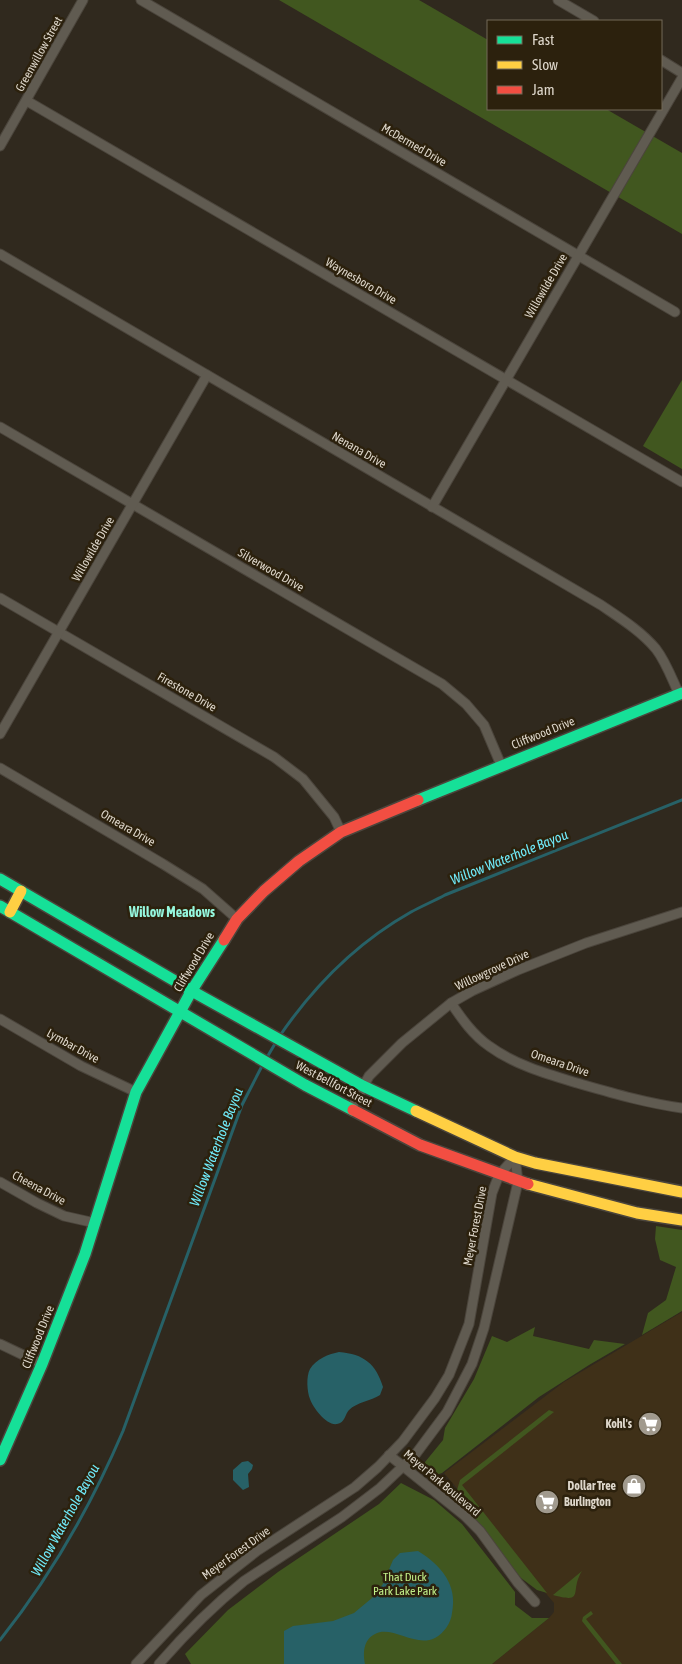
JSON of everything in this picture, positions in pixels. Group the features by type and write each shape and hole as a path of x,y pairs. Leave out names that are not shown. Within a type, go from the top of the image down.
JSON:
{"main road":[{"name":"Cliffwood Drive","path":"0,1460 42,1364 86,1254 136,1092 192,990 237,919 264,891 299,861 341,832 501,765 681,694"},
{"name":"West Bellfort Street","path":"0,879 363,1086 516,1157 535,1163 682,1192"},
{"path":"5,909 21,891"},
{"name":"West Bellfort Street","path":"5,909 180,1013 291,1076 420,1145 518,1182 637,1213 682,1220"}],"street":[{"name":"Greenwillow Street","path":"0,146 83,0"},
{"name":"McDermed Drive","path":"141,0 675,312"},
{"path":"558,0 592,20"},
{"path":"662,61 682,73"},
{"name":"Willowilde Drive","path":"432,507 682,78"},
{"name":"Waynesboro Drive","path":"26,101 682,482"},
{"name":"Nenana Drive","path":"0,254 630,624 655,648 681,694"},
{"name":"Willowilde Drive","path":"0,734 207,376"},
{"name":"Silverwood Drive","path":"0,427 442,684 466,704 484,725 501,765"},
{"name":"Firestone Drive","path":"0,598 274,757 303,779 334,817 341,832"},
{"name":"Omeara Drive","path":"0,768 164,864 203,890 237,919"},
{"name":"Willowgrove Drive","path":"351,1109 369,1076 402,1043 451,1003 518,970 586,943 682,912"},
{"name":"Omeara Drive","path":"451,1003 464,1022 477,1036 489,1046 524,1065 619,1096 682,1108"},
{"name":"Lymbar Drive","path":"0,1019 80,1066 136,1092"},
{"path":"148,1650 160,1663 180,1640 230,1592 364,1501 403,1467 432,1434 447,1412 472,1364 484,1328 518,1182 516,1157"},
{"name":"Meyer Forest Drive","path":"136,1664 201,1595 257,1551 355,1487 403,1441 435,1398 449,1374 469,1324 492,1194 499,1175 516,1157"},
{"name":"Cheena Drive","path":"0,1182 64,1216 96,1224"},
{"path":"469,1324 484,1328"},
{"path":"0,1344 42,1364"},
{"name":"Meyer Park Boulevard","path":"389,1455 475,1526 518,1583 535,1602"},
{"path":"315,1514 325,1528"}],"shaded area":[{"path":"682,1312 682,1664 492,1664 549,1618 554,1612 554,1603 444,1473 564,1382"}],"green space":[{"path":"279,0 419,0 487,39 487,110 608,110 682,153 682,234"},
{"path":"682,380 682,469 643,446"},
{"path":"656,1226 682,1230 682,1311 642,1335 648,1313 666,1300 676,1267 660,1260 655,1239"},
{"path":"535,1327 533,1336 589,1349 594,1340 625,1344 539,1397 442,1473 434,1476 421,1467 443,1440 445,1428 474,1379 492,1336 507,1342"},
{"path":"549,1410 554,1412 462,1485 547,1593 537,1590 521,1578 467,1510 457,1490 460,1480"},
{"name":"That Duck Park Lake Park","path":"401,1483 434,1500 462,1524 515,1592 515,1605 532,1618 549,1618 492,1664 191,1664 185,1654 228,1610 278,1572 379,1504"},
{"path":"582,1571 573,1597 553,1595"},
{"path":"591,1611 593,1614 586,1619 622,1664 616,1664 582,1621 583,1617"}],"water":[{"path":"339,1352 355,1355 368,1362 377,1372 383,1387 380,1395 352,1407 342,1422 333,1424 321,1416 312,1403 308,1392 307,1380 310,1369 316,1362"},
{"path":"248,1461 253,1465 248,1474 249,1487 243,1490 233,1480 233,1470 242,1462"},
{"path":"418,1551 440,1569 450,1585 453,1603 451,1617 449,1624 441,1633 435,1638 427,1640 412,1639 389,1632 375,1634 366,1643 364,1651 365,1664 284,1664 284,1631 293,1626 333,1621 354,1613 372,1598 383,1584 393,1560 400,1553"}],"waterway":[{"name":"Willow Waterhole Bayou","path":"279,1037 322,983 338,967 373,937 411,912 445,895 682,800"},
{"name":"Willow Waterhole Bayou","path":"266,1059 276,1042"},
{"name":"Willow Waterhole Bayou","path":"0,1640 19,1616 69,1540 111,1459 123,1431 242,1105 263,1064"}],"traffic: fast":[{"path":"418,800 682,693"},
{"path":"0,879 199,995 363,1086 416,1111"},
{"path":"0,906 305,1085 353,1110"},
{"path":"0,1460 42,1364 85,1254 136,1092 192,990 224,940"}],"traffic: slow":[{"path":"10,912 21,891"},
{"path":"416,1111 515,1157 535,1163 682,1192"},
{"path":"528,1184 637,1213 682,1220"}],"traffic: jam":[{"path":"224,940 237,919 264,891 299,861 341,832 418,800"},
{"path":"353,1110 420,1145 528,1184"}],"place":[{"name":"Kohl's","path":"650,1424"},
{"name":"Dollar Tree","path":"634,1486"},
{"name":"Burlington","path":"547,1502"}],"district":[{"name":"Willow Meadows","path":"172,912"}]}
